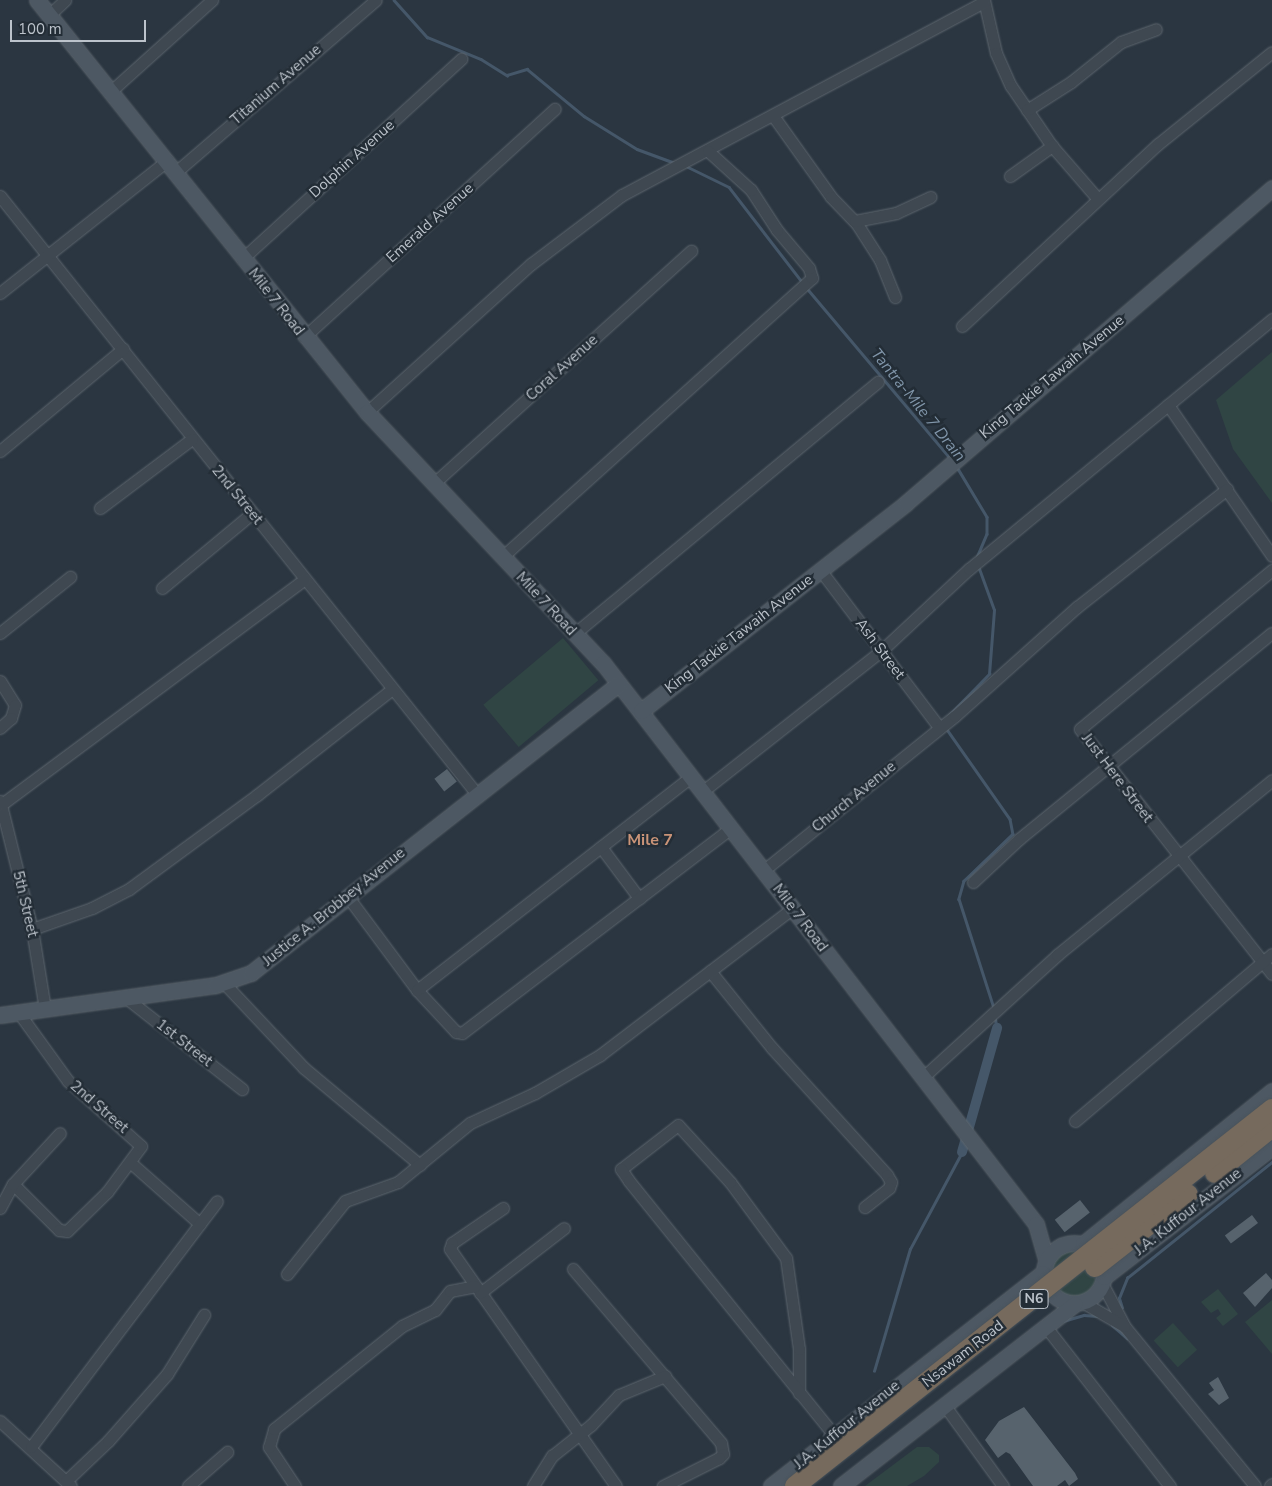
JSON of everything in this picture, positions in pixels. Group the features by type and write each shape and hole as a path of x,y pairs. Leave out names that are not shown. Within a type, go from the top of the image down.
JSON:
{"highway":[{"name":"Nsawam Road","path":"795,1486 1272,1110"},
{"name":"Nsawam Road","path":"813,1486 1272,1128"}],"street":[{"name":"Mile 7 Road","path":"37,0 172,166 304,337 367,412 574,634 641,711 1036,1224"},
{"path":"49,15 65,0"},
{"path":"111,91 212,0"},
{"name":"Titanium Avenue","path":"0,293 48,255 172,166 376,0"},
{"path":"367,412 464,321 586,219 622,195 774,117 984,1 996,53 1027,110 1052,146 1097,198"},
{"path":"1027,110 1071,82 1121,42 1156,29"},
{"path":"962,326 1097,198 1272,52"},
{"name":"Dolphin Avenue","path":"242,259 461,59"},
{"name":"Emerald Avenue","path":"304,337 555,109"},
{"path":"774,117 831,197 855,221 880,260 894,298"},
{"path":"1010,176 1052,146"},
{"path":"502,557 812,278 809,268 777,230 751,190 708,151"},
{"name":"King Tackie Tawaih Avenue","path":"641,711 821,571 947,467 1272,188"},
{"name":"2nd Street","path":"0,196 123,349 251,514 476,794"},
{"path":"855,221 886,216 930,197"},
{"name":"Coral Avenue","path":"433,484 691,251"},
{"path":"703,792 882,650 969,569 1272,319"},
{"path":"0,451 123,349"},
{"path":"574,634 878,382"},
{"path":"1168,405 1272,556"},
{"path":"100,508 192,438"},
{"name":"Church Avenue","path":"764,870 941,725 955,716 1077,607 1227,489"},
{"path":"162,588 251,514"},
{"name":"Just Here Street","path":"1272,570 1081,726 1081,732 1107,766 1272,974"},
{"name":"Ash Street","path":"821,571 941,725"},
{"path":"0,632 70,577"},
{"path":"1,802 305,579"},
{"path":"973,882 1107,766 1272,633"},
{"path":"0,681 15,705 11,718 0,728"},
{"name":"Justice A. Brobbey Avenue","path":"0,1015 224,983 251,973 618,684"},
{"path":"32,930 92,908 129,889 257,796 392,689"},
{"path":"417,990 691,777"},
{"path":"922,1078 988,1016 1272,780"},
{"name":"5th Street","path":"1,802 32,930 46,1009"},
{"path":"348,897 417,990 456,1032 462,1034 731,828"},
{"path":"601,847 638,898"},
{"path":"287,1274 345,1201 386,1189 420,1165 470,1123 535,1093 600,1054 793,908"},
{"path":"1075,1120 1272,954"},
{"path":"710,971 772,1048 887,1175 889,1188 865,1207"},
{"path":"224,983 304,1068 420,1165"},
{"name":"1st Street","path":"125,996 242,1089"},
{"name":"2nd Street","path":"19,1013 68,1081 140,1142 139,1152 130,1163"},
{"path":"1083,1244 1272,1091"},
{"path":"799,1393 799,1349 786,1258 730,1182 678,1125 621,1169 799,1393 834,1435"},
{"path":"0,1208 14,1184 60,1133"},
{"name":"J.A. Kuffour Avenue","path":"1104,1281 1272,1147"},
{"path":"14,1184 59,1230 67,1231 79,1223 130,1163 200,1224"},
{"path":"31,1447 217,1201"},
{"path":"503,1208 450,1246 578,1435 616,1486"},
{"path":"1036,1224 1066,1243 1083,1244 1095,1251 1103,1263 1104,1281 1125,1327 1255,1486"},
{"path":"1036,1224 1047,1289 1059,1300 1079,1303 1125,1327"},
{"path":"295,1486 269,1447 268,1440 274,1429 386,1338 435,1310 450,1291 478,1289 564,1228"},
{"path":"1044,1266 1066,1243"},
{"name":"J.A. Kuffour Avenue","path":"770,1486 1044,1266"},
{"path":"573,1269 703,1419 721,1443 723,1454 663,1486"},
{"path":"841,1486 1079,1303 1104,1281"},
{"path":"0,1421 31,1447 68,1483 167,1374 204,1315"},
{"path":"1046,1327 1170,1486"},
{"path":"533,1486 542,1468 619,1395 665,1376"},
{"path":"945,1406 1003,1486"},
{"path":"188,1486 227,1452"}],"green space":[{"path":"1272,352 1272,503 1233,449 1216,400"},
{"path":"563,638 598,680 519,747 483,705"},
{"path":"1078,1251 1090,1257 1095,1265 1095,1283 1090,1291 1082,1296 1068,1297 1056,1291 1051,1283 1050,1269 1056,1257 1064,1252"},
{"path":"1218,1289 1238,1314 1223,1326 1216,1318 1221,1314 1218,1309 1211,1313 1201,1302"},
{"path":"1272,1300 1272,1354 1245,1322"},
{"path":"1173,1323 1197,1350 1178,1367 1154,1340"},
{"path":"917,1447 929,1447 939,1455 939,1462 924,1476 907,1486 865,1486"}],"building":[{"path":"447,769 457,782 444,791 434,779"},
{"path":"1080,1200 1090,1213 1065,1232 1055,1220"},
{"path":"1252,1215 1258,1223 1231,1243 1225,1235"},
{"path":"1266,1273 1272,1280 1272,1288 1255,1307 1243,1293"},
{"path":"1218,1377 1229,1398 1219,1405 1208,1394 1214,1390 1209,1383"},
{"path":"1024,1407 1075,1473 1078,1479 1069,1486 1065,1480 1057,1486 1033,1486 1010,1454 1006,1452 998,1458 985,1440 999,1421"}],"waterway":[{"name":"Tantra-Mile 7 Drain","path":"394,0 427,37 481,59 507,75 527,69 584,116 637,149 675,163"},
{"name":"Tantra-Mile 7 Drain","path":"686,166 729,187 803,283"},
{"name":"Tantra-Mile 7 Drain","path":"806,287 951,459"},
{"name":"Tantra-Mile 7 Drain","path":"957,467 987,517 987,534 977,558"},
{"name":"Tantra-Mile 7 Drain","path":"946,718 989,674 994,610 978,566"},
{"name":"Tantra-Mile 7 Drain","path":"946,728 1010,819 1013,834 964,881 959,899 994,1008"},
{"name":"Tantra-Mile 7 Drain","path":"995,1016 997,1028"},
{"path":"962,1152 997,1028"},
{"path":"874,1371 910,1249 962,1152"},
{"path":"1122,1308 1119,1298 1127,1278 1272,1162"},
{"path":"1063,1321 1084,1315 1097,1316"},
{"path":"1112,1325 1127,1338"}],"district":[{"name":"Mile 7","path":"650,840"}]}
